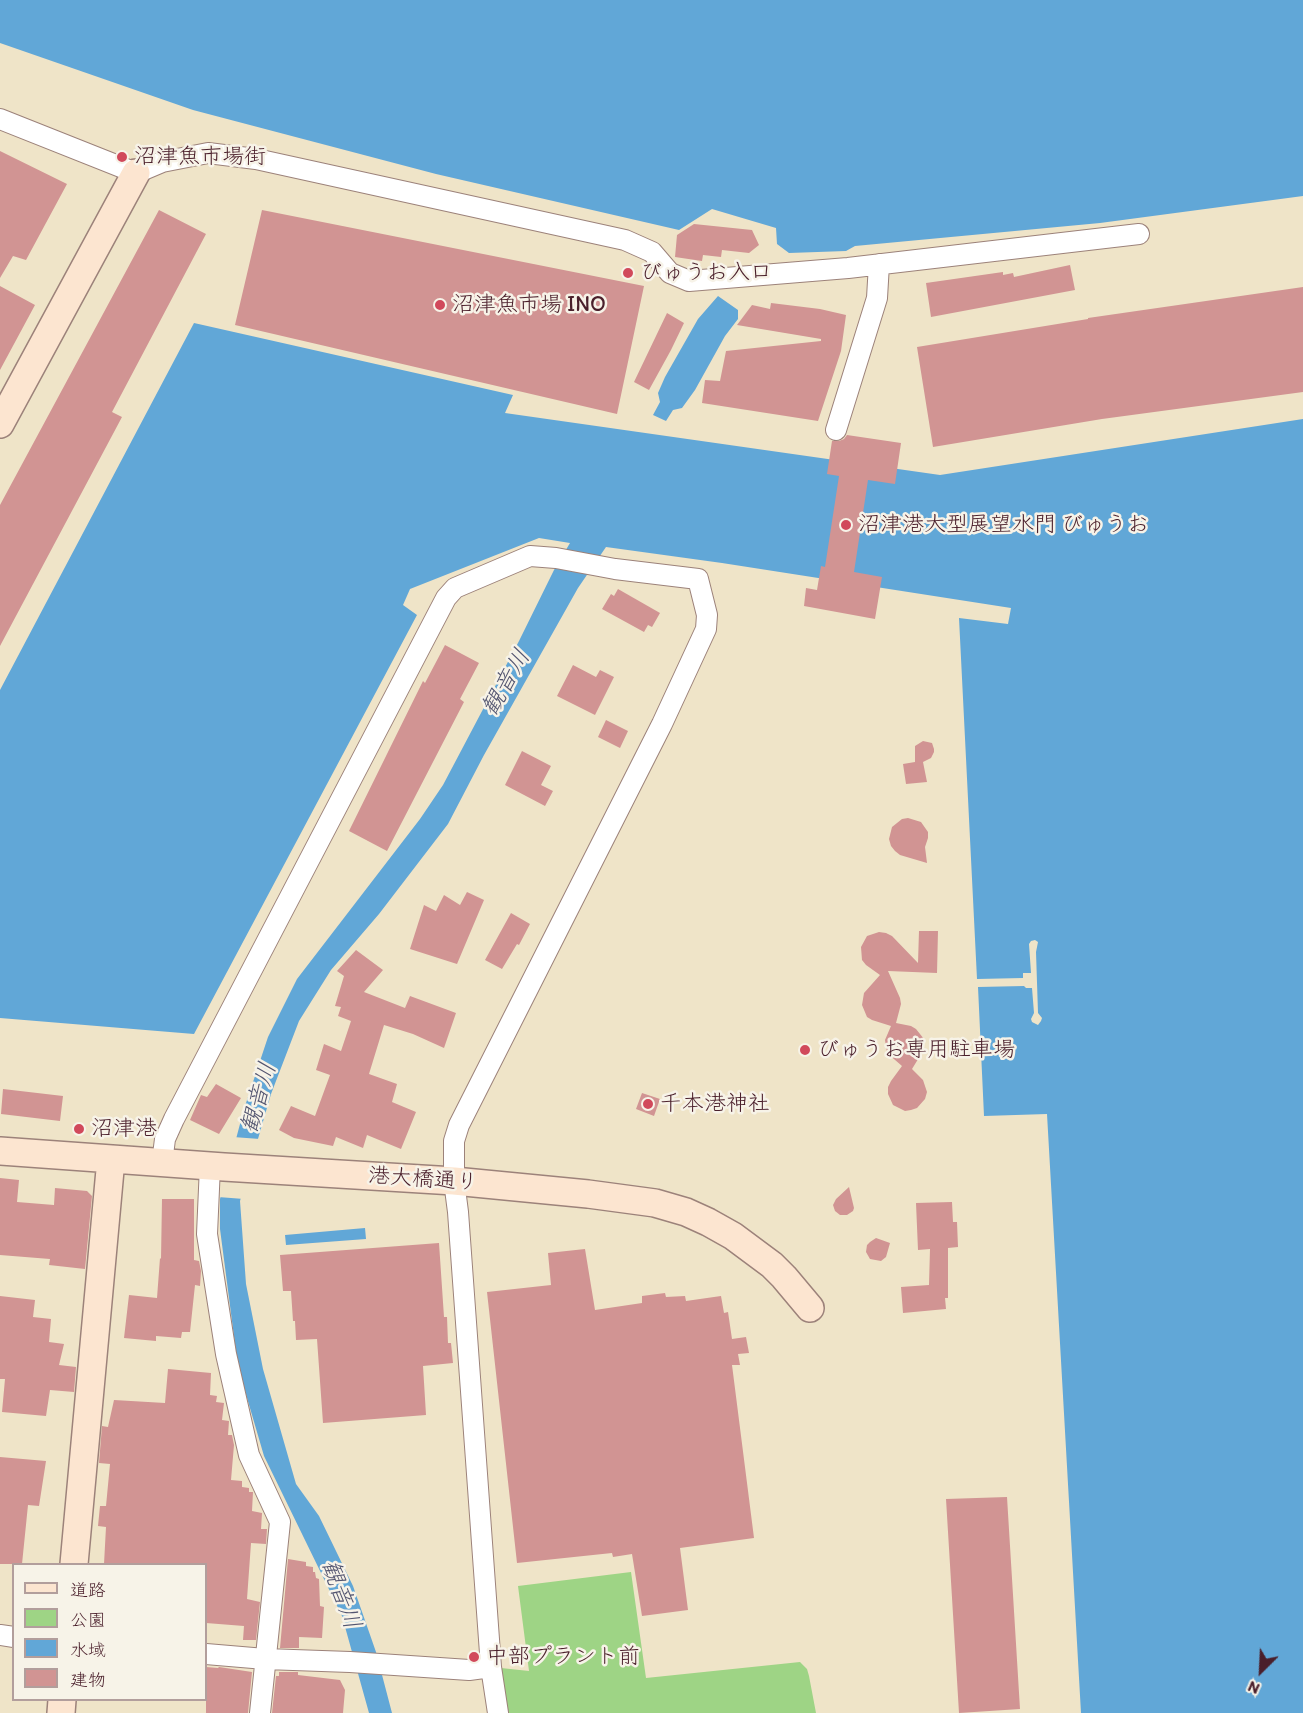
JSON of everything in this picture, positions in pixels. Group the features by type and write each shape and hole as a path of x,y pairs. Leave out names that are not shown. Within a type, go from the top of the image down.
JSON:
{"street":[{"path":"0,119 136,173"},
{"path":"0,424 136,173 162,162 208,153 256,159 625,240 652,252 670,273 689,281 879,264 1139,234"},
{"path":"836,430 877,298 879,264"},
{"path":"162,1163 165,1139 169,1129 446,598 455,588 530,556 698,579 707,615 706,629 662,724 459,1125 454,1141 454,1181 491,1667 498,1713"},
{"name":"港大橋通り","path":"0,1151 454,1181 655,1203 686,1212 722,1229 772,1265 810,1308"},
{"path":"74,1563 111,1159"},
{"path":"218,1167 207,1234 226,1354 249,1455 280,1522 260,1713"},
{"path":"207,1654 469,1670 491,1667"}],"green space":[{"path":"631,1572 646,1678 800,1662 807,1669 816,1713 508,1713 501,1668 529,1671 518,1586"}],"water":[{"path":"0,0 1303,0 1303,196 1100,223 855,246 846,251 789,253 777,244 776,228 712,209 679,230 436,174 193,110 0,43"},
{"path":"718,296 738,310 738,319 725,336 695,390 682,408 673,410 666,421 653,415 660,402 658,393 665,377 698,319"},
{"name":"観音川","path":"194,323 513,395 505,413 940,475 1303,419 1303,1713 1081,1713 1047,1114 984,1116 978,987 1024,986 1032,988 1034,1013 1032,1022 1038,1025 1042,1018 1038,1013 1036,952 1038,942 1035,940 1029,944 1031,973 1023,973 1023,978 977,979 959,618 1008,624 1011,608 606,547 578,588 448,824 379,914 331,970 299,1021 271,1094 240,1201 246,1284 263,1369 296,1484 319,1516 353,1586 376,1652 392,1713 369,1713 342,1616 264,1456 238,1367 220,1229 220,1199 244,1109 268,1037 297,979 420,819 443,785 570,543 539,538 410,589 403,605 417,615 194,1034 0,1018 0,690"},
{"path":"365,1228 366,1239 286,1245 285,1235"}],"pier":[{"path":"233,1137 260,1139 244,1199 218,1197"}],"building":[{"path":"0,151 67,184 26,260 13,256 0,278"},
{"path":"159,210 206,234 112,412 122,417 0,646 0,505"},
{"name":"沼津魚市場 INO","path":"262,210 644,286 617,414 235,325"},
{"path":"694,224 752,230 759,245 749,253 722,250 721,257 703,255 702,261 675,257 677,235"},
{"path":"1070,265 1075,290 931,317 926,283 1003,272 1003,275 1013,273 1014,277"},
{"path":"0,286 35,305 0,370"},
{"path":"1303,287 1303,392 1102,419 933,447 917,347 1088,318"},
{"path":"771,303 820,309 846,315 841,351 818,421 702,403 705,380 720,381 726,351 821,341 821,339 737,325 752,305 770,309"},
{"path":"667,313 684,323 649,390 634,382"},
{"name":"沼津港大型展望水門 びゅうお","path":"847,435 901,443 895,484 868,480 854,572 882,577 875,619 804,606 806,588 817,590 821,566 825,567 839,476 827,474 832,441 844,439"},
{"path":"618,589 660,613 652,627 648,625 644,632 602,609 611,594 614,596"},
{"path":"445,645 479,663 460,699 464,702 387,851 349,831 423,681 425,683"},
{"path":"573,665 596,677 600,670 614,677 595,715 557,696"},
{"path":"606,720 628,731 620,748 598,737"},
{"path":"923,741 932,743 934,749 931,758 923,762 927,782 906,784 903,764 915,762 915,746"},
{"path":"522,751 551,766 541,785 553,791 545,806 505,785"},
{"path":"908,818 921,822 928,832 925,847 927,863 900,855 891,846 889,839 892,827 902,819"},
{"path":"467,892 484,900 457,964 410,949 424,905 436,911 444,895 460,905"},
{"path":"511,913 530,924 502,969 485,960"},
{"path":"919,931 938,931 937,973 888,971 901,1004 896,1023 911,1026 924,1039 923,1051 912,1069 923,1080 927,1092 925,1099 917,1108 905,1111 893,1105 888,1094 891,1081 902,1066 887,1053 885,1040 891,1026 867,1017 862,1005 864,993 880,975 862,960 861,947 867,936 879,932 886,933 892,936 918,963"},
{"path":"356,950 383,970 364,992 405,1008 410,996 456,1013 444,1048 413,1034 384,1025 369,1074 397,1084 392,1102 416,1112 401,1149 367,1135 363,1148 336,1137 333,1146 294,1138 279,1130 291,1106 315,1116 330,1075 316,1070 324,1044 341,1051 351,1021 338,1016 341,1007 335,1006 344,976 337,971"},
{"path":"216,1084 241,1098 219,1134 190,1120 201,1095 207,1097"},
{"path":"3,1089 63,1096 60,1121 1,1114"},
{"name":"千本港神社","path":"642,1093 660,1099 654,1116 636,1109"},
{"path":"0,1178 19,1180 17,1202 54,1205 55,1188 87,1191 92,1196 85,1269 49,1265 50,1259 0,1255"},
{"path":"849,1187 854,1208 847,1215 840,1215 835,1211 833,1205"},
{"path":"162,1199 194,1199 194,1260 199,1261 201,1271 200,1286 195,1285 190,1332 182,1332 181,1338 156,1336 156,1341 124,1338 129,1295 157,1298 161,1259"},
{"path":"952,1202 953,1222 957,1222 958,1247 948,1248 946,1309 903,1313 901,1287 929,1285 930,1249 918,1250 916,1203"},
{"path":"876,1238 890,1243 886,1257 881,1261 870,1259 866,1252 867,1245"},
{"path":"439,1243 444,1317 447,1317 448,1343 451,1343 453,1363 423,1366 426,1415 323,1423 317,1339 296,1340 291,1291 283,1291 280,1255"},
{"path":"585,1249 595,1310 642,1303 642,1296 665,1293 666,1297 685,1296 686,1301 721,1296 724,1313 728,1312 732,1339 746,1337 749,1353 738,1354 740,1365 732,1365 754,1538 680,1548 688,1610 642,1616 632,1554 613,1557 612,1553 517,1563 487,1292 551,1285 548,1253"},
{"path":"0,1296 35,1300 33,1317 51,1319 49,1342 64,1344 59,1365 76,1367 74,1392 50,1390 46,1416 2,1412 5,1379 0,1379"},
{"path":"168,1369 211,1373 210,1395 217,1396 216,1402 224,1403 222,1420 229,1421 228,1435 232,1435 234,1445 231,1480 242,1481 242,1487 249,1488 249,1492 253,1492 252,1511 262,1513 261,1529 267,1529 266,1544 251,1543 247,1599 260,1602 256,1640 243,1640 244,1626 207,1623 207,1563 104,1563 106,1527 98,1526 100,1506 106,1506 110,1464 99,1463 102,1426 108,1427 114,1400 165,1403"},
{"path":"0,1457 46,1461 39,1506 28,1505 22,1563 0,1564"},
{"path":"1007,1497 1020,1709 959,1713 946,1499"},
{"path":"288,1559 306,1562 306,1566 313,1567 316,1578 319,1579 320,1606 324,1607 322,1638 299,1637 299,1648 280,1648"},
{"path":"207,1667 252,1672 248,1713 206,1713"},
{"path":"279,1672 298,1672 298,1675 340,1680 345,1690 343,1713 272,1713 276,1676 279,1676"}],"place":[{"name":"沼津魚市場街","path":"122,157"},
{"name":"びゅうお入口","path":"628,273"},
{"name":"沼津魚市場 INO","path":"440,305"},
{"name":"沼津港大型展望水門 びゅうお","path":"846,525"},
{"name":"びゅうお専用駐車場","path":"805,1050"},
{"name":"千本港神社","path":"648,1104"},
{"name":"沼津港","path":"79,1129"},
{"name":"中部プラント前","path":"474,1657"}]}
